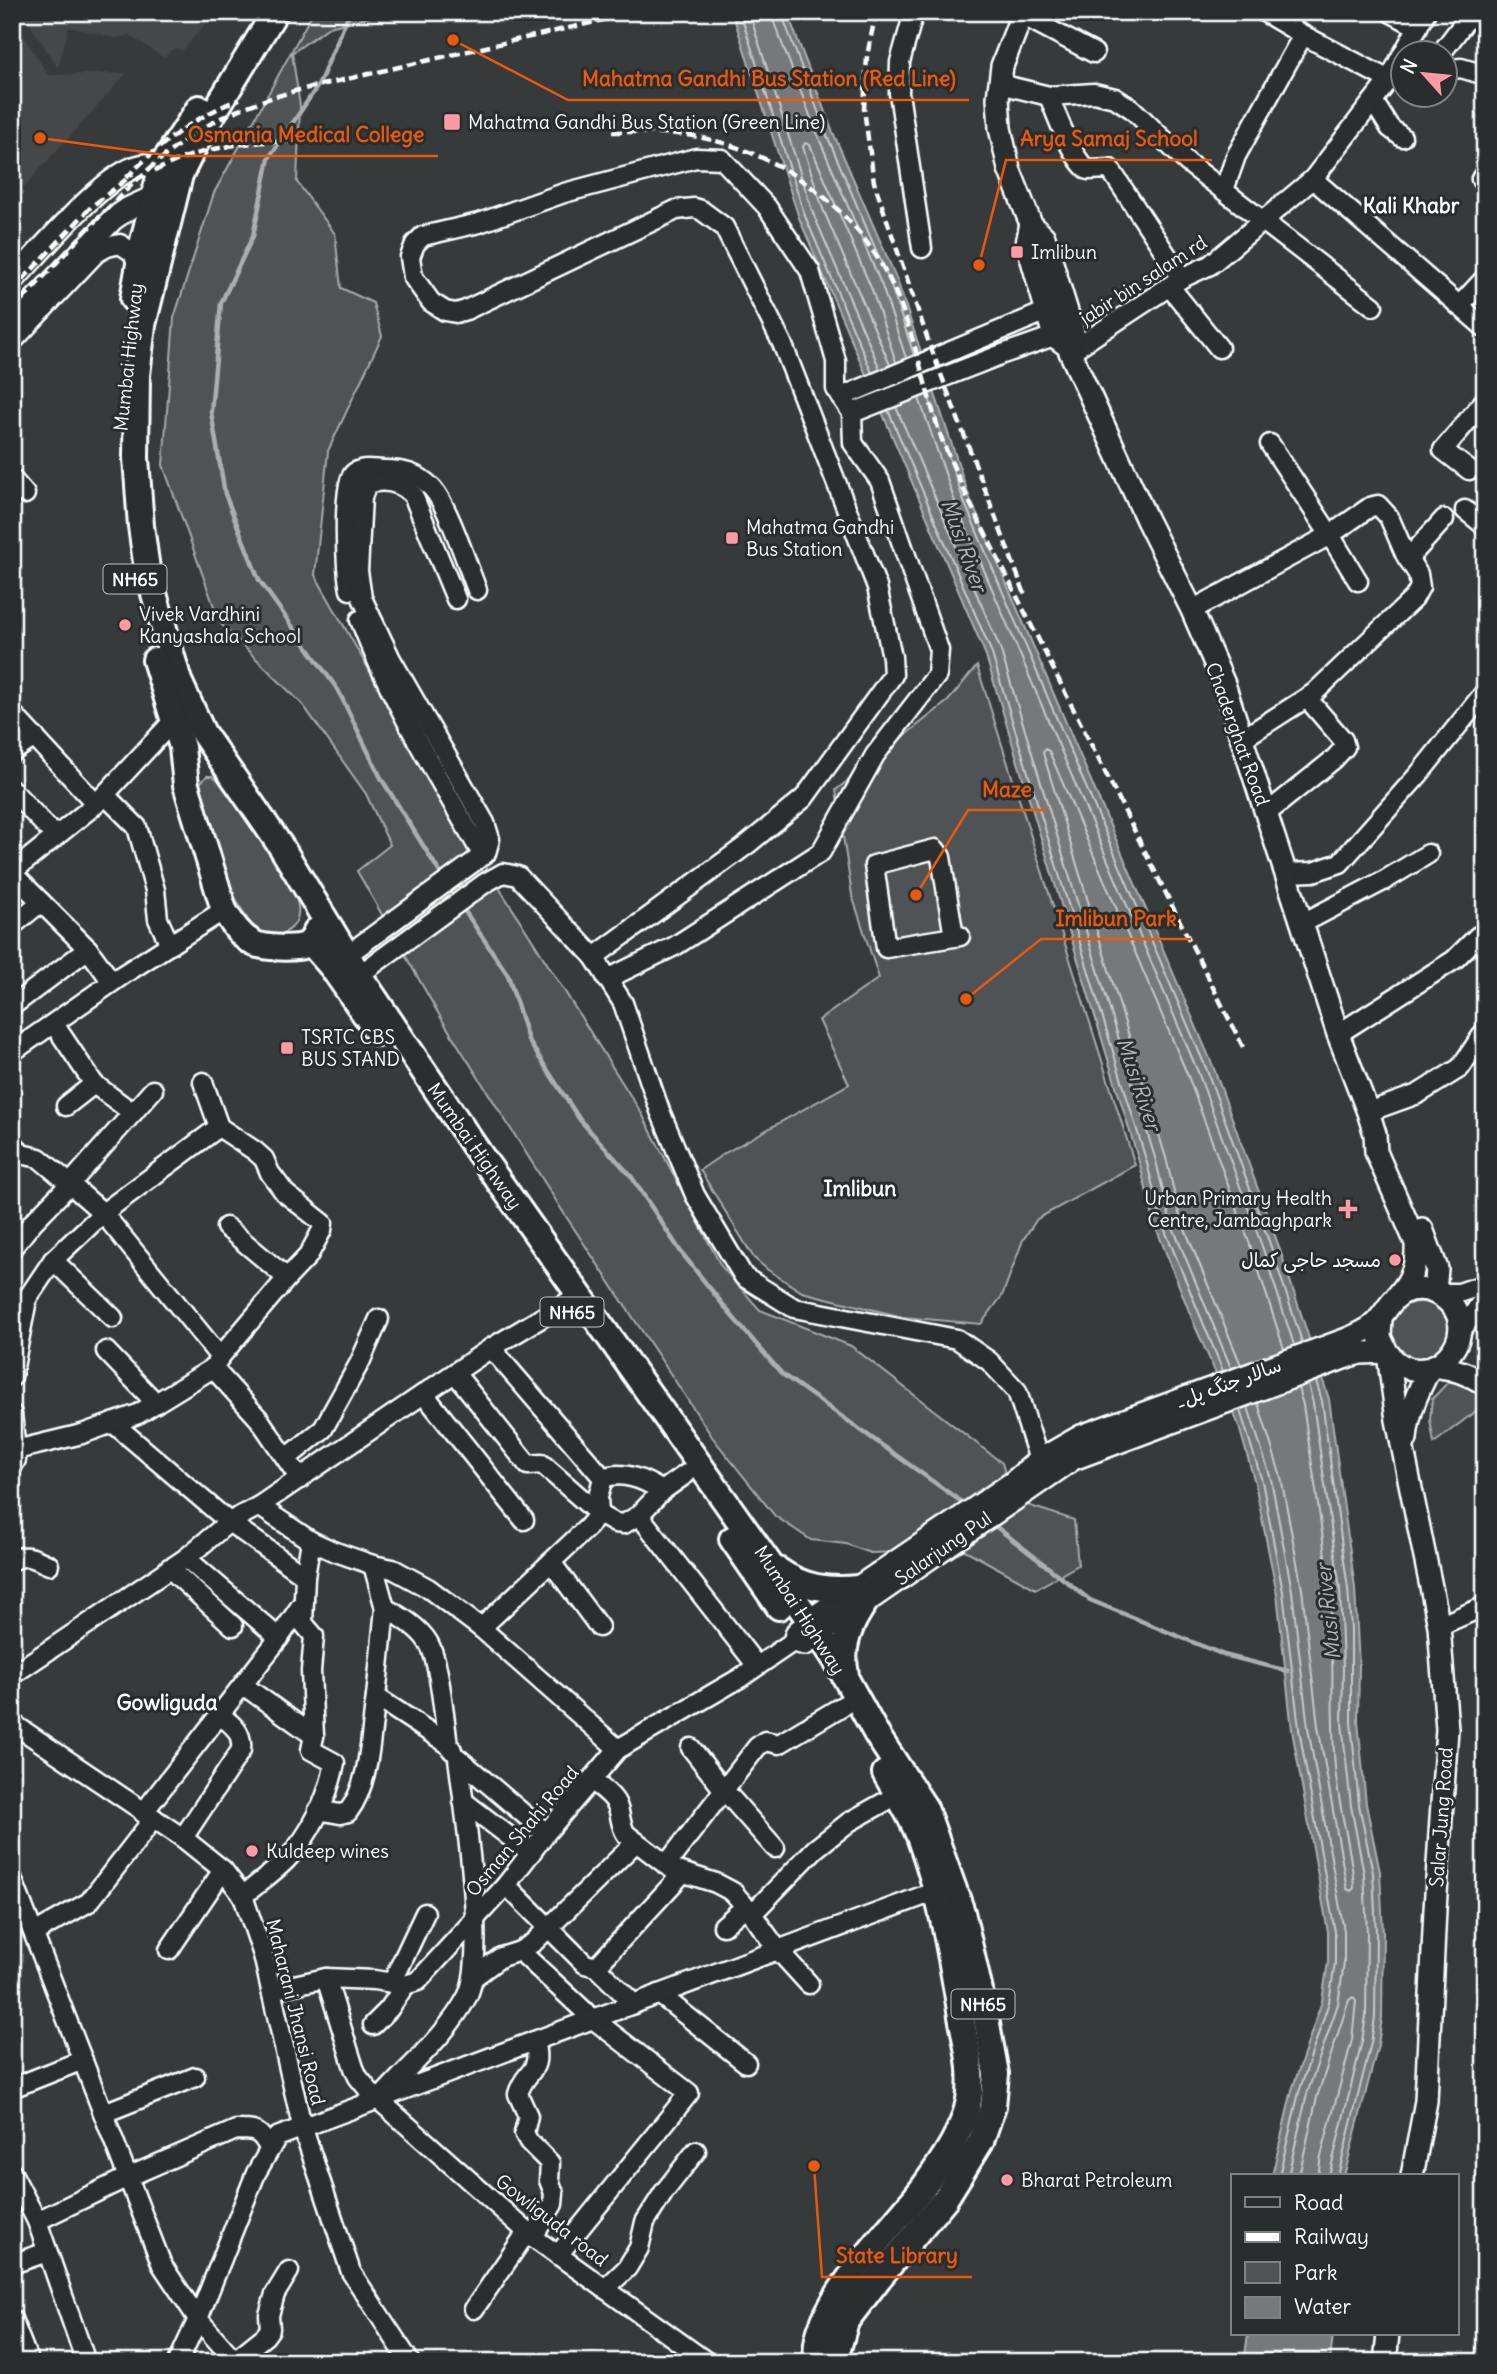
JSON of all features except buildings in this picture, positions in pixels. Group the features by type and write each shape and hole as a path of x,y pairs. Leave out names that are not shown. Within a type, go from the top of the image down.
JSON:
{"highway":[{"name":"Mumbai Highway","path":"258,12 168,181 139,265 120,397 119,460 131,553 153,655 183,716 202,733 282,848 353,965 479,1153 686,1474 805,1634 925,1808 962,1912 996,2074 993,2106 981,2140 945,2199 922,2207 860,2262 828,2314 815,2349 818,2362"},
{"name":"Mumbai Highway","path":"275,12 199,137 168,181 137,375 136,458 147,569 179,681 186,785 224,910 235,929 255,944 281,948 304,946 310,942 331,966 769,1563 805,1634"},
{"path":"310,942 316,932 321,910"},
{"path":"769,1563 810,1587 862,1595 845,1640 846,1695"},
{"name":"Mumbai Highway","path":"831,2362 836,2356 846,2321 922,2207 925,2185 959,2130 969,2101 971,2075 952,1961 936,1891 919,1837 846,1695"}],"main road":[{"name":"Chaderghat Road","path":"1022,13 1002,66 1000,128 1009,169 1031,224 1044,237 1073,331 1064,345"},
{"path":"12,281 106,186 134,168 143,165 168,181 113,219 12,324"},
{"name":"Chaderghat Road","path":"1031,224 1027,243 1047,311 1192,610 1224,684 1338,1034 1368,1112 1375,1134 1376,1152 1416,1243 1414,1272 1398,1295"},
{"name":"Chaderghat Road","path":"1375,1134 1388,1146 1429,1246 1437,1269 1436,1293"},
{"path":"1387,1353 1360,1353 1348,1348 1381,1317 1398,1295 1410,1290 1424,1289 1448,1301 1459,1322 1459,1336 1454,1349 1444,1361 1432,1367"},
{"path":"1381,1317 1380,1336 1387,1353 1400,1364 1415,1369 1451,1368 1485,1383"},
{"path":"1459,1336 1485,1383"},
{"name":"سالار جنگ پل۔","path":"1112,1434 1348,1348"},
{"name":"Salar Jung Road","path":"1387,1353 1397,1420 1439,1626 1447,1729 1426,2101 1412,2174"},
{"name":"Salar Jung Road","path":"1406,1459 1406,1435 1411,1411 1419,1389 1432,1367"},
{"path":"1016,1489 1039,1460 1082,1437 1112,1434"},
{"path":"1016,1489 1073,1459 1112,1434"},
{"name":"Salarjung Pul","path":"805,1634 1016,1489"},
{"path":"1385,2362 1388,2336"}],"street":[{"path":"914,12 900,62 899,93 922,248"},
{"path":"1264,12 1303,35 1388,75"},
{"path":"1390,12 1422,20"},
{"path":"1452,38 1472,12"},
{"path":"1022,13 1094,53"},
{"name":"jabir bin salam rd","path":"1412,38 1422,20"},
{"path":"1224,190 1236,156 1303,35"},
{"path":"1458,68 1485,75"},
{"path":"1000,84 1049,96 1094,93 1115,98 1132,109 1188,163 1373,306"},
{"name":"jabir bin salam rd","path":"856,411 1000,355 1064,345 1210,265 1313,179 1373,101 1388,87"},
{"path":"1049,96 1060,125 1082,164 1088,170 1110,169 1176,282 1219,348"},
{"path":"1373,101 1390,128 1402,136"},
{"path":"594,957 748,844 804,798 893,675 892,657 877,587 782,343 724,228 708,213 694,208 676,210 456,313 444,311 431,302 413,278 410,257 415,244 423,236 479,223 577,190 696,158 722,159 767,207 810,271 836,362 836,388 848,395 856,411 853,443 880,481 939,650 937,675 875,755 821,852 675,946 607,979"},
{"path":"1485,173 1481,179 1485,185"},
{"path":"1313,179 1485,328"},
{"path":"12,342 96,253 120,244 132,252 139,265"},
{"path":"1460,306 1485,278"},
{"path":"848,395 1047,311"},
{"path":"1479,469 1443,450 1485,400"},
{"path":"1270,444 1358,581"},
{"path":"476,861 386,681 352,600 346,575 345,540 349,480 353,474 365,469 404,470 421,478 434,489 444,507 477,590"},
{"path":"12,479 25,494"},
{"path":"353,965 370,939 476,861 489,849 490,839 485,823 391,659 362,598 359,558 362,497 367,484 395,482 414,495 456,599"},
{"path":"1192,610 1329,535 1370,507 1378,505 1389,517 1420,579 1420,587 1414,598 1307,698 1242,739"},
{"path":"1465,510 1485,526"},
{"path":"1408,559 1444,519"},
{"path":"1287,873 1313,872 1340,863 1419,774 1485,692"},
{"path":"1267,813 1345,747 1343,740 1307,698"},
{"path":"12,713 101,800 137,827 155,890 158,919 170,945"},
{"path":"112,982 88,949 12,873 101,800 183,716"},
{"path":"12,752 35,737"},
{"path":"12,790 55,836"},
{"path":"935,849 941,857 957,937 886,948 874,865 935,849"},
{"path":"1303,923 1428,854"},
{"path":"353,965 381,960 485,883 503,873 518,876 594,957 623,1003 660,1111 695,1195 744,1277 794,1308 957,1339 989,1362 1017,1391 1039,1460"},
{"path":"12,926 41,902"},
{"path":"12,1052 112,982 224,910"},
{"path":"1338,1034 1454,960 1478,936"},
{"path":"12,1006 88,949"},
{"path":"54,1024 94,1084 132,1113"},
{"path":"1368,1112 1418,1094 1460,1068 1485,1031"},
{"path":"12,1414 14,1458 138,1414 216,1363 308,1256 323,1223 285,1193 255,1151 219,1126 203,1082"},
{"path":"66,1106 94,1084"},
{"path":"12,1248 153,1090"},
{"path":"12,1321 53,1259 103,1213 219,1126"},
{"path":"15,1152 40,1158 103,1213 259,1419 300,1479"},
{"path":"226,1227 287,1278"},
{"path":"53,1259 113,1318"},
{"path":"1436,1293 1459,1293 1485,1284"},
{"path":"1459,1336 1485,1297"},
{"path":"12,1377 27,1298"},
{"path":"12,1675 186,1558 229,1522 300,1479 491,1348 573,1299"},
{"path":"287,1458 323,1429 360,1362 379,1319"},
{"path":"491,1348 603,1478"},
{"path":"106,1350 156,1403"},
{"path":"455,1373 528,1465 542,1464 599,1514 615,1523 624,1524 639,1515 662,1491 686,1474"},
{"path":"424,1394 524,1520"},
{"path":"113,1423 229,1522 305,1576"},
{"path":"603,1478 618,1474 652,1484 662,1491"},
{"path":"481,1628 589,1527 599,1514 598,1497 603,1478"},
{"path":"259,1506 311,1541 373,1565 393,1569 428,1588 481,1628 618,1749"},
{"path":"639,1515 757,1666"},
{"path":"243,1896 286,1861 310,1830 335,1763 311,1750 314,1736 311,1671 314,1636 303,1623 305,1576 311,1541"},
{"path":"12,1561 30,1555 49,1565"},
{"path":"186,1558 279,1638"},
{"path":"551,1562 599,1628"},
{"path":"318,1810 340,1814 348,1812 353,1806 365,1774 386,1608 373,1565"},
{"path":"169,1568 233,1626"},
{"path":"34,1933 89,1902 304,1601"},
{"path":"1439,1626 1485,1606"},
{"path":"378,2101 446,2025 468,1996 474,1977 475,1920 463,1801 434,1657 428,1642 409,1623 386,1608"},
{"name":"Osman Shahi Road","path":"398,1984 412,1984 427,1973 506,1885 546,1833 618,1749 757,1666 805,1634"},
{"path":"243,1685 314,1736"},
{"path":"666,1865 757,1747 765,1741 779,1744 846,1695"},
{"path":"376,1697 453,1751 546,1833"},
{"path":"183,1838 242,1751 240,1733 220,1715"},
{"name":"Maharani Jhansi Road","path":"12,1723 183,1838 223,1870 243,1896 263,1955 302,2126 351,2272 410,2362"},
{"path":"691,1748 775,1848"},
{"path":"591,1780 612,1796 622,1828 636,1842 666,1865 733,1892 778,1950 809,1984"},
{"path":"723,1926 749,1910 815,1849 849,1822 897,1795"},
{"path":"463,1801 531,1853"},
{"path":"474,1977 501,1957 520,1951 534,1942 636,1842"},
{"path":"169,1950 223,1870"},
{"path":"596,1967 683,1873"},
{"path":"12,1878 162,2265 198,2319 235,2361 270,2329 269,2315 273,2301 289,2271"},
{"path":"506,1885 585,1964 596,1967 634,2004"},
{"path":"178,2362 256,2173 277,2137 936,1891"},
{"path":"373,2025 389,2009 425,1913"},
{"path":"520,1951 593,2019 689,2093 558,2255"},
{"path":"271,1990 326,1978 398,1984"},
{"name":"Gowliguda road","path":"326,1978 354,2068 378,2101 530,2235 704,2361"},
{"path":"659,1994 746,2063"},
{"path":"474,2309 552,2204 554,2193 549,2180 550,2163 529,2142 524,2133 528,2116 518,2094 522,2083 536,2065 534,2041"},
{"path":"12,2088 83,2060"},
{"path":"104,2113 195,2077"},
{"path":"37,2221 128,2176 236,2130 254,2130 263,2137 269,2148"},
{"path":"605,2289 627,2268 639,2248 645,2222 695,2151"},
{"path":"13,2176 37,2221 86,2362"},
{"path":"12,2264 47,2252"},
{"path":"12,2319 29,2362"}],"shaded area":[{"path":"22,12 216,12 183,50 173,49 164,58 129,35 116,38 69,27 58,68"},
{"path":"12,16 48,75 127,73 12,200"}],"green space":[{"path":"313,12 390,12 329,27 292,53 300,106 297,182 335,234 341,288 373,303 382,336 328,451 315,575 435,786 642,1114 721,1266 760,1310 851,1346 1002,1463 1005,1473 1027,1505 1074,1520 1078,1565 1036,1589 965,1550 870,1553 846,1544 811,1540 775,1516 713,1438 565,1215 441,1018 357,871 390,845 366,794 303,705 220,623 163,465 174,318 214,193"},
{"path":"977,666 1135,1165 1037,1219 1023,1240 1002,1296 981,1324 903,1317 802,1292 754,1258 700,1170 725,1153 849,1084 819,1020 879,978 852,895 836,790 948,701"},
{"path":"207,776 218,780 263,843 294,894 298,916 294,925 280,934 255,928 231,889 197,786"},
{"path":"1414,1302 1426,1302 1441,1310 1449,1325 1449,1337 1441,1352 1426,1360 1414,1360 1399,1352 1391,1337 1391,1325 1399,1310"},
{"path":"1449,1381 1465,1383 1485,1404 1434,1443 1430,1420 1432,1399"}],"water":[{"name":"Musi River","path":"732,12 787,12 832,130 897,280 969,496 1213,1066 1278,1244 1329,1399 1355,1588 1359,1667 1358,1721 1366,1804 1380,1872 1383,1933 1382,2018 1378,2045 1345,2174 1272,2174 1292,2090 1322,2001 1328,1962 1328,1932 1292,1730 1277,1594 1255,1483 1238,1423 1195,1326 1155,1225 1140,1165 985,653 799,218"},
{"path":"1248,2336 1333,2336 1330,2362 1244,2362"}],"waterway":[{"path":"352,12 319,84 269,158 253,236 221,303 211,412 225,494 259,580 338,690 381,778 444,879"},
{"path":"462,907 508,975 528,1040 580,1120 631,1176 681,1252 732,1316 782,1374 966,1505"},
{"path":"990,1522 1090,1600 1224,1655 1288,1671"}],"railway":[{"path":"12,311 100,216 147,171 197,132 232,113 295,91 638,12"},
{"path":"876,12 867,56 864,109 874,182 929,343 1026,597"},
{"path":"126,178 179,132 240,99"},
{"path":"612,132 686,135 751,153 810,186 836,208 859,233 879,261 902,308 938,428 967,497 1243,1047"},
{"path":"155,171 189,156 225,147 297,141"},
{"path":"12,291 91,207 133,174"}],"place":[{"name":"Mahatma Gandhi Bus Station (Red Line)","path":"453,40"},
{"name":"Mahatma Gandhi Bus Station (Green Line)","path":"452,122"},
{"name":"Osmania Medical College","path":"40,138"},
{"name":"Imlibun","path":"1017,252"},
{"name":"Arya Samaj School","path":"979,265"},
{"name":"Mahatma Gandhi Bus Station","path":"732,538"},
{"name":"Vivek Vardhini Kanyashala School","path":"125,625"},
{"name":"Maze","path":"916,895"},
{"name":"Imlibun Park","path":"966,999"},
{"name":"TSRTC CBS BUS STAND","path":"287,1048"},
{"name":"Urban Primary Health Centre, Jambaghpark","path":"1348,1209"},
{"name":"مسجد حاجی کمال","path":"1395,1260"},
{"name":"Kuldeep wines","path":"252,1851"},
{"name":"State Library","path":"814,2166"},
{"name":"Bharat Petroleum","path":"1007,2180"}],"district":[{"name":"Kali Khabr","path":"1411,205"},
{"name":"Imlibun","path":"860,1188"},
{"name":"Gowliguda","path":"167,1702"}]}
